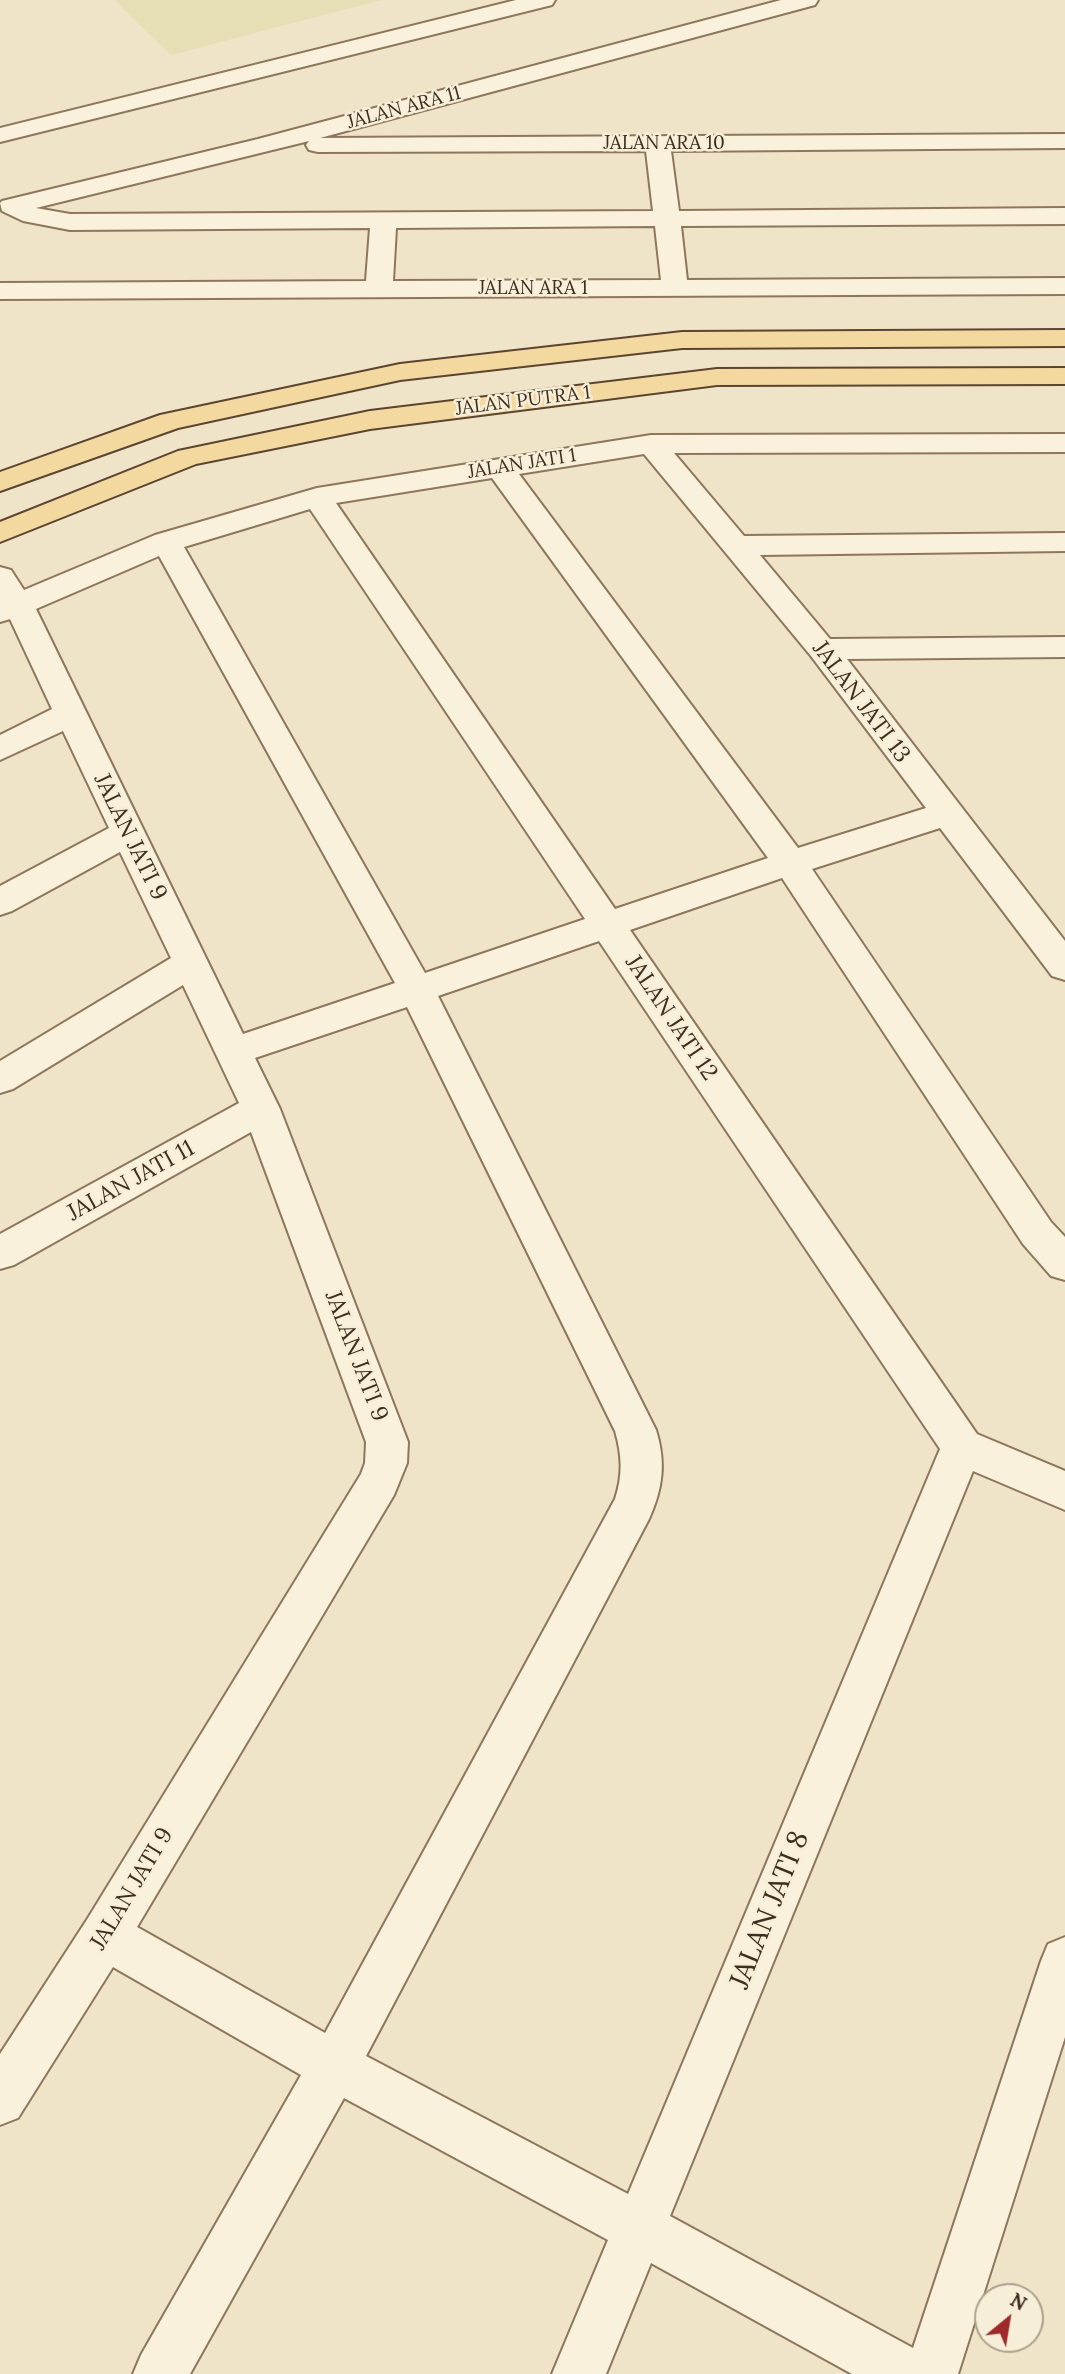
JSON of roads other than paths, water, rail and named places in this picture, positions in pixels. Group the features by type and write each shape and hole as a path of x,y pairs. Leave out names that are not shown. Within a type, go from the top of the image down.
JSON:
{"main road":[{"name":"JALAN PUTRA 1","path":"0,482 170,421 400,372 682,340 1065,338"},
{"name":"JALAN PUTRA 1","path":"0,533 188,457 370,420 717,377 1065,376"}],"street":[{"path":"0,135 544,0"},
{"name":"JALAN ARA 11","path":"5,208 264,145 807,0"},
{"name":"JALAN ARA 10","path":"264,145 1065,141"},
{"path":"658,144 675,288"},
{"path":"5,208 32,216 70,222 1065,216"},
{"path":"379,290 383,221"},
{"name":"JALAN ARA 1","path":"0,291 1065,286"},
{"name":"JALAN JATI 1","path":"6,597 166,542 317,497 651,444 1065,443"},
{"name":"JALAN JATI 13","path":"651,444 822,649 1065,967"},
{"path":"500,468 790,863 1037,1233 1065,1264"},
{"name":"JALAN JATI 12","path":"317,497 962,1447"},
{"path":"160,2374 334,2066 634,1505 643,1480 644,1454 635,1430 416,989 166,542"},
{"path":"736,546 1065,542"},
{"name":"JALAN JATI 9","path":"0,2100 105,1935 379,1482 386,1462 387,1442 261,1109 70,713 6,597"},
{"path":"822,649 1065,647"},
{"path":"0,749 70,713"},
{"path":"234,1051 790,863 946,814"},
{"path":"0,902 128,833"},
{"path":"0,1079 191,963"},
{"name":"JALAN JATI 11","path":"0,1253 261,1109"},
{"path":"962,1447 1065,1491"},
{"name":"JALAN JATI 8","path":"579,2374 962,1447"},
{"path":"105,1935 334,2066 906,2374"},
{"path":"931,2374 1065,1961"}]}
